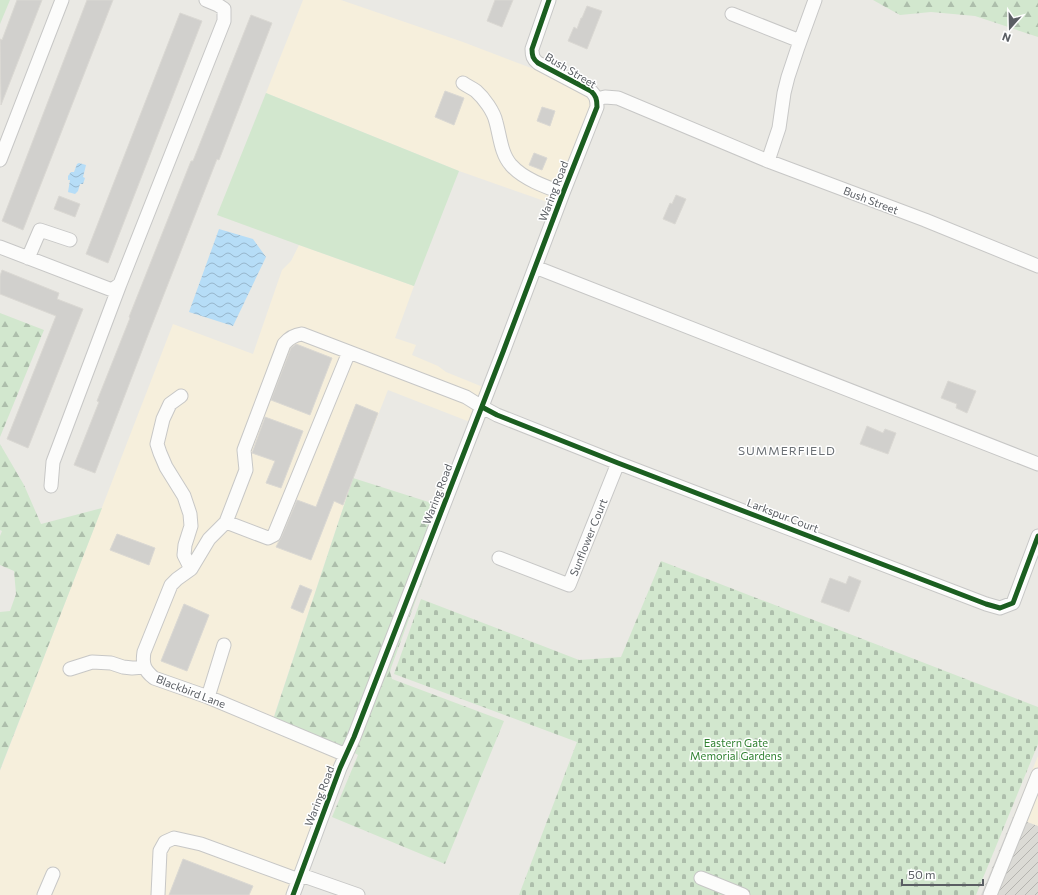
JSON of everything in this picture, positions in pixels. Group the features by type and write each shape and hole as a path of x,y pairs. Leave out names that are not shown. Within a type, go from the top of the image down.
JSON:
{"street":[{"path":"0,160 62,0"},
{"path":"51,486 53,462 120,284 224,21 224,9 206,0"},
{"name":"Bush Street","path":"549,0 532,49 532,55 538,63 591,91 597,99 605,97 618,98 768,161 924,220 1038,266"},
{"path":"768,161 779,128 788,77 815,0"},
{"path":"732,14 800,41"},
{"path":"463,83 477,92 494,115 505,156 511,165 529,178 563,193"},
{"name":"Waring Road","path":"293,895 597,107 597,99"},
{"path":"28,258 40,230 70,240"},
{"path":"0,247 112,290 120,284"},
{"path":"535,267 1038,464"},
{"name":"Larkspur Court","path":"226,522 246,470 244,450 284,344 289,338 302,334 466,397 497,415 618,463 978,601 1000,608 1013,603 1038,536"},
{"path":"191,569 209,539 226,522 268,538 274,536 349,352"},
{"path":"181,396 170,404 163,419 158,444 166,467 184,496 190,514 191,526 185,545 184,555 191,569"},
{"name":"Sunflower Court","path":"499,558 569,585 618,463"},
{"name":"Blackbird Lane","path":"191,569 177,578 171,585 144,652 144,667 148,673 154,678 208,697 346,755"},
{"path":"208,697 224,645"},
{"path":"70,669 92,662 111,663 132,668 144,667"},
{"path":"990,895 1038,775"},
{"path":"158,895 160,851 164,842 174,838 201,844 358,895"},
{"path":"44,895 53,874"},
{"path":"701,878 743,895"}],"shaded area":[{"path":"303,0 341,0 463,42 547,74 587,96 591,100 591,106 553,204 459,171 266,93"},
{"path":"299,245 414,286 395,338 416,345 412,355 438,366 446,372 483,387 470,422 388,390 353,478 274,716 307,731 211,691 157,673 149,664 149,653 176,589 189,577 198,572 194,561 174,573 139,669 144,678 152,684 206,703 339,758 287,895 50,895 60,870 50,866 38,895 0,895 0,771 173,324 253,354 282,270 291,261"},
{"path":"1038,756 1038,826 1013,817"},
{"path":"1013,817 1038,826 1038,895 981,895"}],"green space":[{"path":"0,0 10,0 0,24"},
{"path":"873,0 1038,0 1038,37 975,16 931,12 900,15"},
{"path":"266,93 459,171 414,286 217,215"},
{"path":"0,313 44,330 0,437"},
{"path":"0,444 24,485 41,524 102,508 0,770 0,612 10,611 16,594 14,571 0,565 0,536 2,531 0,530"},
{"path":"353,478 438,505 343,747 274,717"},
{"path":"449,509 390,672 392,679 504,721 445,864 332,817 358,755 353,752"},
{"name":"Eastern Gate Memorial Gardens","path":"661,561 1038,707 1038,744 976,895 519,895 577,742 394,674 421,599 579,660 621,657"}],"water":[{"path":"79,163 86,165 83,177 85,178 83,184 80,184 78,191 75,194 68,192 70,180 68,180 68,176 71,172 74,172 77,164"},
{"path":"219,229 253,239 266,257 233,326 189,312"}],"building":[{"path":"17,0 42,0 1,105 0,39 2,40"},
{"path":"87,0 113,0 23,230 2,221"},
{"path":"495,0 513,0 502,27 487,21"},
{"path":"587,6 602,11 587,49 568,41 574,27 577,29"},
{"path":"180,13 202,21 108,263 86,254"},
{"path":"251,15 272,23 219,160 217,159 95,473 74,465 99,402 97,401 130,318 129,317"},
{"path":"445,91 464,98 454,125 435,117"},
{"path":"542,107 555,111 550,126 537,121"},
{"path":"534,153 547,158 542,170 529,165"},
{"path":"676,195 686,199 675,224 663,219 670,203 672,204"},
{"path":"59,196 80,204 75,217 54,209"},
{"path":"2,270 59,293 57,299 83,309 28,448 7,439 56,316 0,294 0,276"},
{"path":"296,344 332,358 310,415 271,400 291,348"},
{"path":"948,381 976,391 967,413 956,408 957,404 941,398"},
{"path":"356,404 378,413 343,505 334,501 311,560 276,547 297,500 316,507"},
{"path":"265,417 303,431 281,488 266,483 275,461 252,453"},
{"path":"867,426 883,433 885,429 896,433 888,454 860,444"},
{"path":"117,534 155,548 149,565 110,550"},
{"path":"849,576 861,581 849,612 821,602 830,578 846,584"},
{"path":"300,585 312,590 303,613 291,608"},
{"path":"184,604 209,615 187,671 161,661"},
{"path":"183,859 253,886 249,895 169,895"}],"cycle path":[{"path":"293,895 340,768 354,737 597,107 596,98 591,91 538,63 533,57 532,49 549,0"},
{"path":"482,407 497,415 618,463 986,604 1000,608 1013,603 1038,536"}],"district":[{"name":"SUMMERFIELD","path":"787,450"}]}
